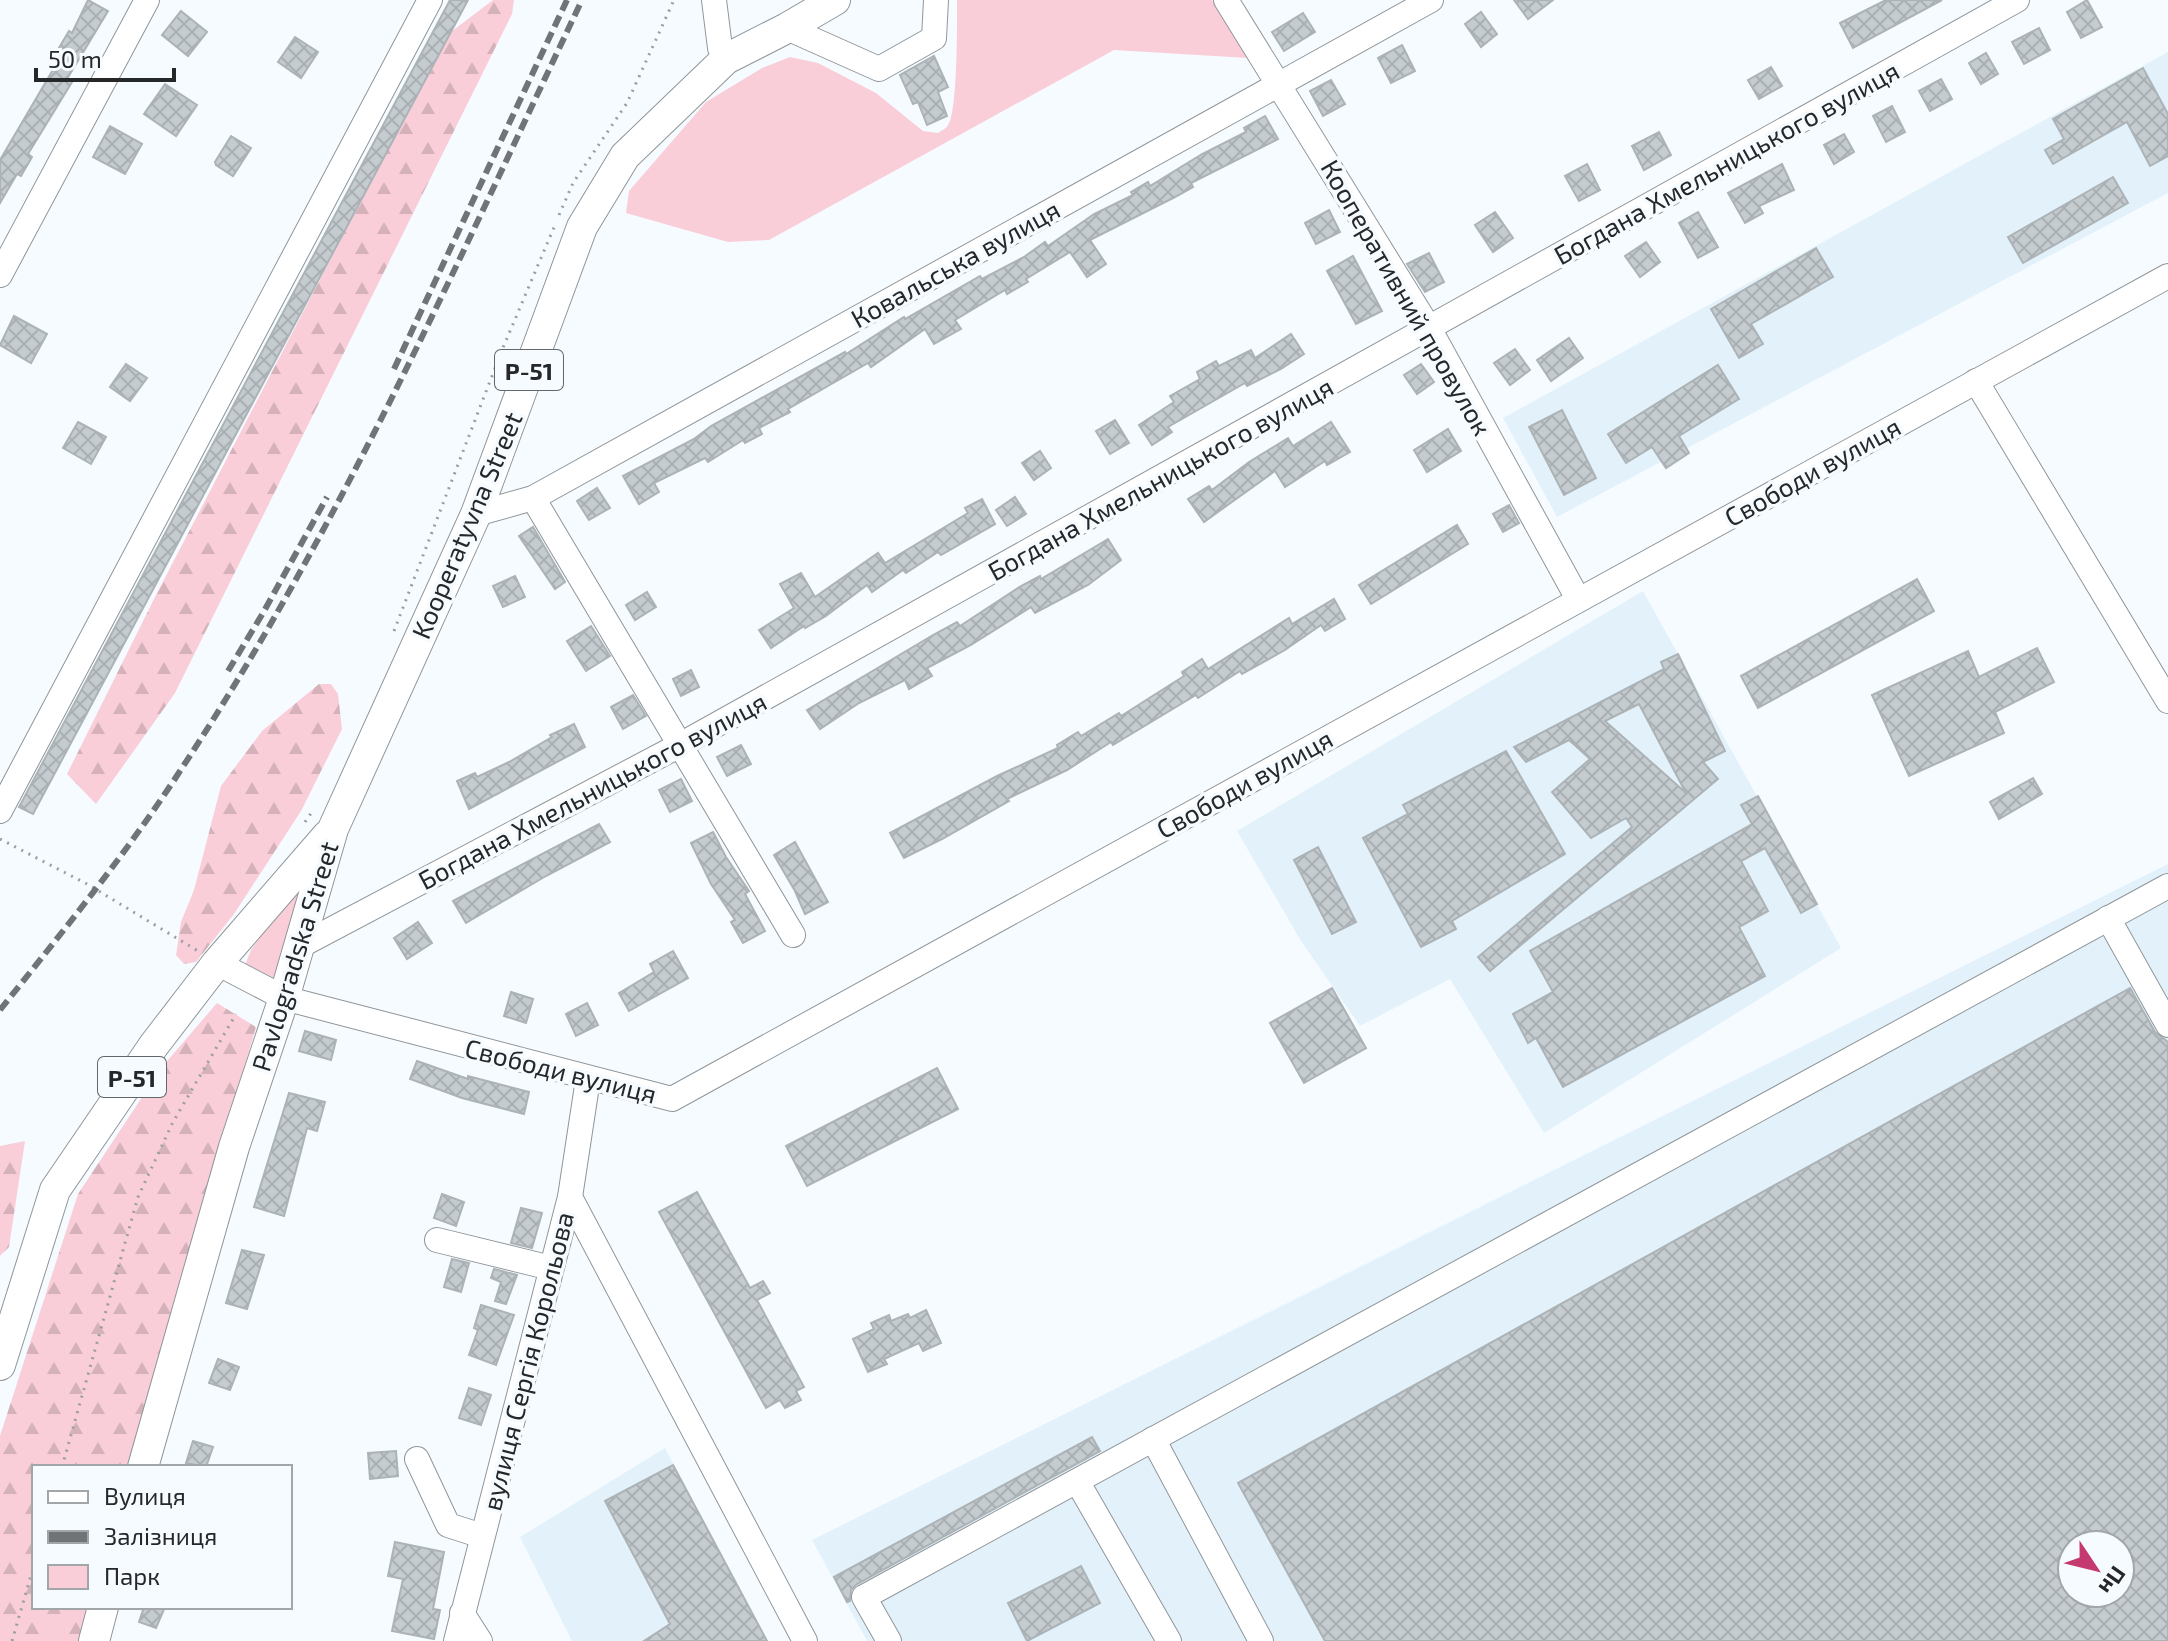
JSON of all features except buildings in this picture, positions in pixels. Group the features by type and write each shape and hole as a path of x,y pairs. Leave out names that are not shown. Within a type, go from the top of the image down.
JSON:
{"main road":[{"name":"Kooperatyvna Street","path":"323,819 476,514 582,227 625,156 726,59 835,0"},
{"name":"Pavlogradska Street","path":"144,1465 234,1147 284,998 298,947 323,819"},
{"name":"Pavlogradska Street","path":"0,1365 55,1190 154,1045 323,819"},
{"path":"94,1641 102,1609"}],"street":[{"path":"0,275 147,0"},
{"path":"0,811 430,0"},
{"path":"714,0 720,48 726,59"},
{"path":"787,28 879,69 934,38 936,0"},
{"name":"Кооперативний провулок","path":"1226,0 1429,328 1578,599"},
{"name":"Ковальська вулиця","path":"476,514 533,498 1431,0"},
{"name":"Богдана Хмельницького вулиця","path":"298,947 680,745 2017,0"},
{"name":"Свободи вулиця","path":"217,963 284,998 672,1099 2168,276"},
{"path":"1976,381 2168,701"},
{"path":"533,498 793,935"},
{"path":"889,1641 864,1597 2168,886"},
{"path":"2108,918 2168,1025"},
{"name":"вулиця Сергія Корольова","path":"456,1641 570,1197 588,1079"},
{"path":"570,1197 805,1641"},
{"path":"437,1240 551,1268"},
{"path":"1153,1439 1261,1641"},
{"path":"417,1459 448,1525 482,1536"},
{"path":"1077,1481 1169,1641"},
{"path":"462,1613 480,1641"}],"path":[{"path":"390,643 502,350 573,183 627,103 674,0"},
{"path":"297,833 323,819"},
{"path":"0,839 87,884 217,963"},
{"path":"63,1465 138,1197 173,1122 236,1014"},
{"path":"12,1641 32,1572"}],"shaded area":[{"path":"2168,52 2168,193 1557,517 1503,418"},
{"path":"1643,591 1841,948 1544,1133 1450,979 1360,1026 1301,941 1237,831"},
{"path":"2168,864 2168,1641 867,1641 812,1540"},
{"path":"665,1448 767,1641 572,1641 520,1537"}],"green space":[{"path":"493,0 514,0 512,14 175,693 96,804 67,774 156,595 447,35"},
{"path":"957,0 1212,0 1248,58 1114,50 769,240 728,242 626,213 629,191 706,102 762,68 790,57 818,63 876,93 923,131 938,133 948,125 954,103"},
{"path":"319,684 331,684 338,694 342,729 301,811 234,914 196,962 184,964 176,955 181,922 194,890 221,786 262,731"},
{"path":"299,882 306,887 274,978 245,965 251,950"},
{"path":"217,1003 256,1027 130,1465 32,1465 32,1609 88,1609 79,1641 0,1641 0,1436 78,1194 162,1067"},
{"path":"25,1141 9,1247 0,1256 0,1146"}],"railway":[{"path":"394,369 567,0"},
{"path":"0,1010 161,800 240,676 294,583 443,294 582,0"},
{"path":"228,671 327,497"}]}
